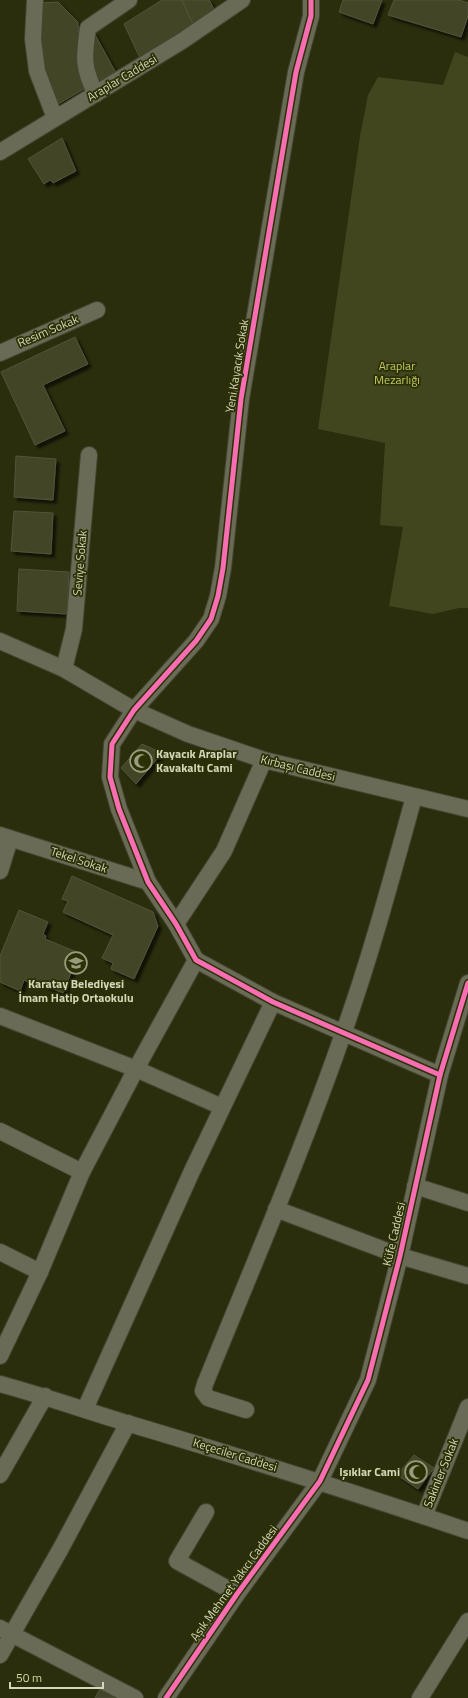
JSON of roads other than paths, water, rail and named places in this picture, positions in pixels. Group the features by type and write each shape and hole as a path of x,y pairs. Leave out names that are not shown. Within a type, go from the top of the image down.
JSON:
{"street":[{"path":"35,0 33,39 37,71 55,118"},
{"path":"96,94 88,78 84,57 88,28 129,0"},
{"name":"Araplar Caddesi","path":"0,152 182,41 242,0"},
{"name":"Yeni Kayacık Sokak","path":"196,960 176,924 148,882 119,809 110,777 112,744 134,710 196,641 210,619 218,596 223,568 242,391 296,72 311,16 311,0"},
{"path":"306,35 321,0"},
{"name":"Resim Sokak","path":"0,353 97,310"},
{"name":"Seviye Sokak","path":"64,670 74,629 89,455"},
{"name":"Kırbaşı Caddesi","path":"0,641 64,670 134,710 188,734 264,760 468,809"},
{"path":"176,924 224,851 264,760"},
{"path":"246,1410 208,1398 203,1391 276,1209 343,1034 386,895 414,797"},
{"name":"Tekel Sokak","path":"0,871 5,837 148,882"},
{"path":"0,1356 40,1272 82,1172 136,1069 196,960 273,1002 343,1034 440,1075"},
{"name":"Küfe Caddesi","path":"320,1481 368,1380 400,1256 440,1075 468,983"},
{"path":"85,1409 222,1107 273,1002"},
{"path":"0,1016 136,1069 222,1107"},
{"path":"0,1131 82,1172"},
{"path":"415,1186 468,1203"},
{"path":"276,1209 400,1256 468,1276"},
{"path":"0,1252 40,1272"},
{"name":"Keçeciler Caddesi","path":"0,1384 45,1396 128,1423 320,1481 468,1532"},
{"path":"0,1475 45,1396"},
{"name":"Sakinler Sokak","path":"424,1516 468,1407"},
{"path":"0,1655 6,1631 60,1550 128,1423"},
{"name":"Aşık Mehmet Yakıcı Caddesi","path":"166,1698 237,1594 320,1481"},
{"path":"206,1512 177,1561 237,1594"},
{"path":"420,1698 468,1621"},
{"path":"6,1631 135,1698"}],"place":[{"name":"Kayacık Araplar Kavakaltı Cami","path":"141,761"},
{"name":"Karatay Belediyesi İmam Hatip Ortaokulu","path":"76,963"},
{"name":"Işıklar Cami","path":"416,1472"}],"park label":[{"name":"Araplar Mezarlığı","path":"397,373"}]}
